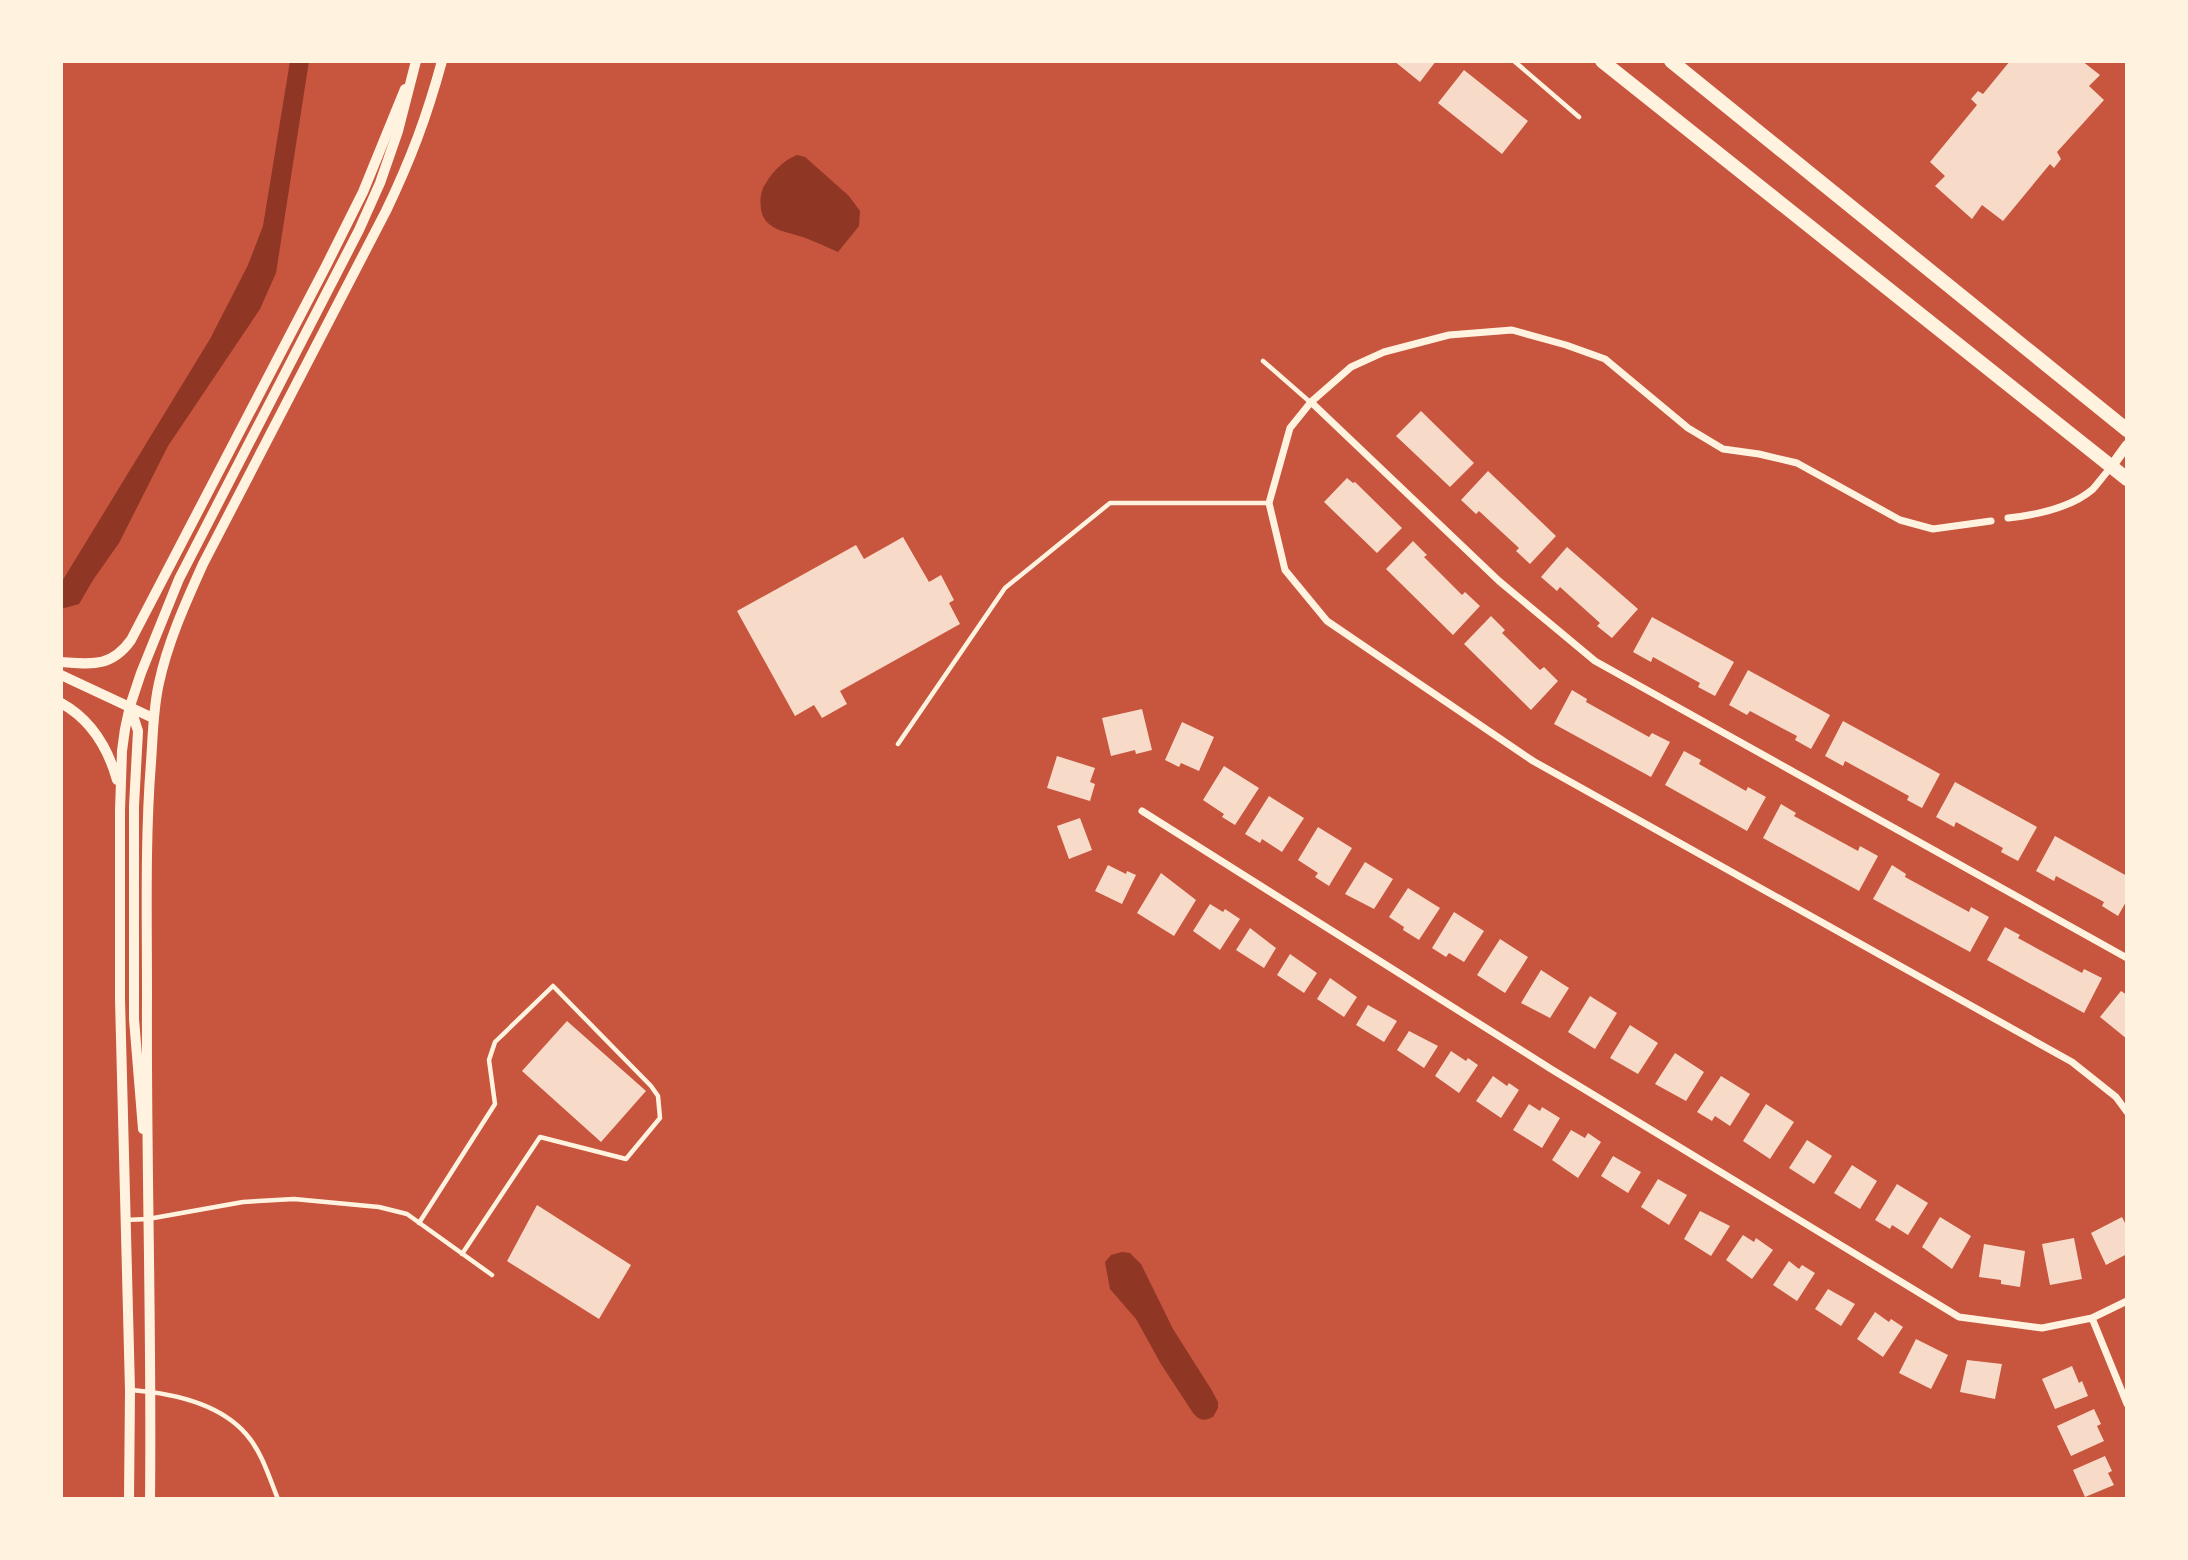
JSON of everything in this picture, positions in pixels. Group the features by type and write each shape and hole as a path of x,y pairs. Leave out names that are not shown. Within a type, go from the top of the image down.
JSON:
{"highway":[{"path":"1602,61 2127,480"},
{"path":"1671,61 2127,430"}],"main road":[{"path":"150,1499 151,1391 146,1164 147,872 153,718 164,660 180,615 209,552 386,211 414,151 443,61"},
{"path":"129,1499 130,1390 120,999 122,751 130,706 179,579 365,219 398,131 414,67"},
{"path":"61,703 92,727 106,746 121,793"}],"street":[{"path":"61,662 98,664 123,651 131,640 357,205 414,67"},
{"path":"1991,521 1933,529 1900,520 1797,463 1723,449 1688,428 1605,359 1512,330 1449,335 1384,352 1352,367 1311,402 1290,428 1269,503 1285,570 1327,621 1532,761 2072,1062 2116,1097 2127,1112"},
{"path":"1311,402 1499,581 1595,661 2127,958"},
{"path":"2008,518 2029,516 2061,507 2092,490 2127,444"},
{"path":"61,675 153,718"},
{"path":"130,706 138,731 134,806 134,1019 146,1164"},
{"path":"1142,811 1539,1062 1959,1317 2042,1328 2092,1318 2127,1301"},
{"path":"2092,1318 2127,1404"}],"lane":[{"path":"1514,61 1579,117"},
{"path":"1263,361 1311,402"},
{"path":"898,744 1006,588 1110,503 1269,503"},
{"path":"419,1223 495,1104 489,1060 495,1042 553,986 650,1086 658,1096 660,1118 626,1159 540,1138 462,1254"},
{"path":"125,1220 148,1219 243,1202 294,1199 379,1207 407,1214 492,1275"},
{"path":"130,1390 151,1391 189,1399 228,1418 248,1436 278,1499"}],"shaded area":[{"path":"290,61 309,61 276,273 260,309 168,446 119,543 79,604 61,609 61,583 210,339 248,265 263,226"},
{"path":"797,155 805,157 849,196 860,211 859,226 838,252 779,230 763,217 761,199 764,186 779,166"},
{"path":"1130,1253 1141,1264 1173,1329 1211,1389 1218,1402 1213,1417 1202,1420 1193,1413 1136,1319 1110,1289 1105,1262 1111,1255"}],"building":[{"path":"1394,61 1436,61 1420,82"},
{"path":"2010,61 2082,61 2100,75 2089,86 2104,100 2057,152 2061,159 2054,168 2050,164 2003,221 1982,205 1972,219 1935,186 1945,176 1930,162 1977,105 1971,99 1978,91 1983,94"},
{"path":"1464,70 1528,121 1502,154 1438,103"},
{"path":"1421,411 1474,463 1450,487 1396,436"},
{"path":"1488,471 1556,536 1530,564 1516,551 1519,548 1479,511 1476,514 1461,500"},
{"path":"1347,478 1355,482 1402,528 1377,553 1324,502"},
{"path":"903,537 929,582 941,575 954,600 949,603 960,624 840,691 847,704 822,718 814,705 795,716 737,611 856,545 864,559"},
{"path":"1413,541 1427,555 1424,557 1462,595 1465,592 1480,606 1453,635 1386,569"},
{"path":"1567,547 1638,609 1612,638 1597,626 1600,623 1560,587 1557,591 1541,577"},
{"path":"1491,616 1505,630 1502,633 1540,670 1544,667 1558,681 1531,710 1464,644"},
{"path":"1652,617 1734,662 1715,696 1698,687 1700,683 1653,657 1651,662 1633,652"},
{"path":"1748,670 1830,715 1811,749 1795,740 1797,736 1750,711 1747,715 1729,705"},
{"path":"1572,690 1587,699 1586,702 1649,737 1652,733 1670,742 1651,777 1554,724"},
{"path":"1142,709 1152,750 1136,754 1135,750 1111,756 1102,718"},
{"path":"1843,721 1940,774 1922,808 1907,800 1909,796 1845,761 1843,766 1825,756"},
{"path":"1182,722 1214,737 1199,771 1181,763 1179,767 1165,760"},
{"path":"1684,751 1701,760 1699,764 1746,791 1748,787 1766,797 1747,831 1665,785"},
{"path":"1057,756 1095,768 1090,782 1095,784 1090,801 1047,788"},
{"path":"1224,766 1259,788 1235,825 1203,800"},
{"path":"1955,782 2037,827 2018,861 2001,852 2003,848 1956,822 1954,827 1936,817"},
{"path":"1269,796 1304,818 1282,852 1262,839 1260,843 1245,834"},
{"path":"1781,804 1796,813 1794,816 1858,851 1860,846 1878,856 1859,891 1763,838"},
{"path":"1080,818 1092,850 1069,859 1057,826"},
{"path":"1318,827 1352,848 1329,886 1315,877 1318,873 1298,860"},
{"path":"2055,836 2127,876 2127,900 2118,916 2102,906 2104,902 2056,876 2054,881 2036,871"},
{"path":"1365,862 1393,879 1374,909 1345,894"},
{"path":"1108,865 1126,874 1127,871 1136,875 1122,904 1095,891"},
{"path":"1892,865 1906,874 1905,877 1969,912 1971,907 1989,917 1970,952 1873,899"},
{"path":"1161,873 1196,900 1174,936 1137,913"},
{"path":"1408,888 1440,908 1419,940 1389,917"},
{"path":"1210,904 1223,912 1225,909 1240,919 1220,950 1193,931"},
{"path":"1454,912 1484,931 1464,962 1449,953 1446,957 1432,948"},
{"path":"2005,927 2020,935 2018,938 2082,973 2084,969 2102,978 2084,1013 1987,960"},
{"path":"1250,928 1276,948 1264,968 1236,950"},
{"path":"1500,939 1528,957 1505,993 1477,975"},
{"path":"1290,954 1317,973 1304,993 1277,975"},
{"path":"1541,970 1569,988 1550,1018 1521,1003"},
{"path":"1330,978 1357,997 1344,1017 1317,999"},
{"path":"2121,991 2127,995 2127,1039 2100,1017"},
{"path":"1590,996 1617,1013 1595,1049 1568,1032"},
{"path":"1368,1005 1397,1021 1384,1042 1356,1025"},
{"path":"567,1021 646,1091 601,1142 522,1071"},
{"path":"1630,1025 1658,1043 1638,1074 1610,1058"},
{"path":"1409,1031 1438,1046 1424,1068 1397,1050"},
{"path":"1451,1051 1478,1065 1459,1093 1435,1076"},
{"path":"1675,1053 1704,1072 1686,1101 1655,1084"},
{"path":"1493,1076 1507,1086 1509,1083 1519,1090 1501,1118 1476,1101"},
{"path":"1721,1076 1750,1094 1730,1126 1715,1116 1712,1121 1697,1112"},
{"path":"1529,1104 1540,1111 1542,1107 1560,1118 1542,1148 1513,1130"},
{"path":"1766,1104 1794,1122 1770,1159 1743,1141"},
{"path":"1571,1130 1585,1138 1588,1133 1601,1142 1578,1178 1552,1160"},
{"path":"1807,1140 1832,1156 1814,1184 1789,1168"},
{"path":"1613,1156 1641,1172 1628,1193 1601,1176"},
{"path":"1852,1165 1877,1181 1860,1209 1834,1193"},
{"path":"1658,1179 1687,1195 1669,1225 1641,1207"},
{"path":"1897,1184 1928,1203 1908,1235 1892,1225 1890,1229 1875,1220"},
{"path":"537,1205 631,1265 599,1319 507,1261"},
{"path":"1700,1211 1730,1226 1711,1256 1684,1239"},
{"path":"1940,1217 1971,1236 1952,1269 1922,1247"},
{"path":"2122,1217 2127,1227 2127,1254 2106,1265 2091,1233"},
{"path":"1743,1235 1754,1242 1756,1238 1773,1250 1752,1279 1726,1260"},
{"path":"2074,1238 2082,1279 2050,1285 2042,1244"},
{"path":"1984,1244 2025,1251 2020,1287 2001,1284 2001,1280 1979,1277"},
{"path":"1789,1261 1799,1269 1802,1265 1815,1273 1797,1301 1773,1285"},
{"path":"1828,1289 1855,1304 1841,1326 1815,1309"},
{"path":"1875,1312 1889,1322 1891,1319 1903,1327 1883,1357 1857,1339"},
{"path":"1916,1339 1948,1355 1931,1389 1899,1373"},
{"path":"1967,1360 2002,1364 1995,1399 1960,1392"},
{"path":"2072,1366 2088,1396 2055,1409 2042,1379"},
{"path":"2094,1409 2101,1424 2097,1426 2104,1441 2071,1456 2057,1426"},
{"path":"2105,1456 2112,1471 2108,1473 2114,1485 2085,1497 2073,1470"}]}
